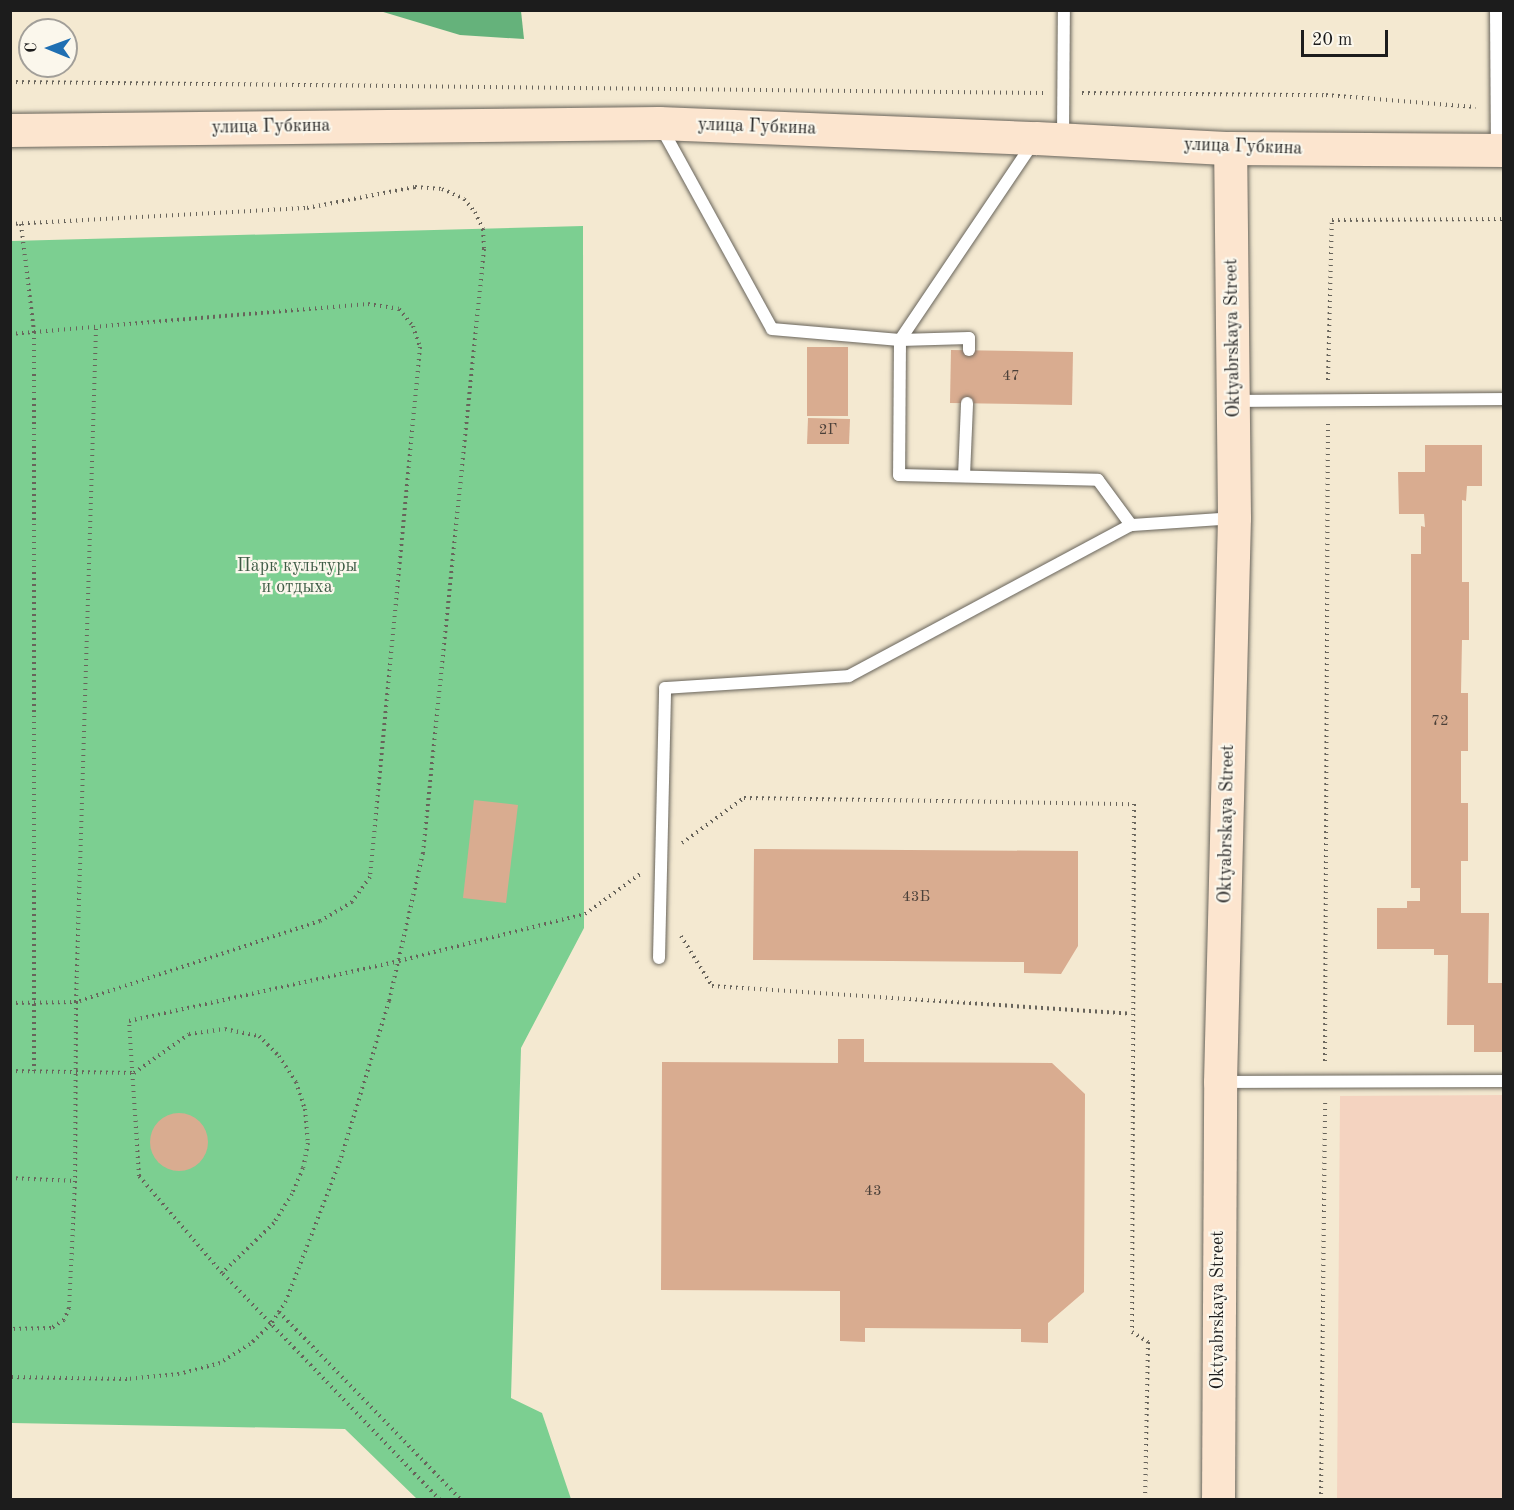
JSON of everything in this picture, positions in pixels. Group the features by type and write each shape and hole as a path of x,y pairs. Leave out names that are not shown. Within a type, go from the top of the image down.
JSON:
{"street":[{"name":"улица Губкина","path":"10,130 659,123 1049,138 1230,148 1500,150"},
{"name":"Oktyabrskaya Street","path":"1218,1500 1220,1082 1234,518 1235,401 1230,148"}],"lane":[{"path":"1064,10 1063,93 1049,138 900,340 899,475 1098,480 1131,525"},
{"path":"1496,10 1500,150"},
{"path":"659,123 772,329 900,340 969,338 969,350"},
{"path":"1235,401 1328,399 1503,401"},
{"path":"964,476 967,404"},
{"path":"659,958 665,688 849,676 1131,525 1234,518"},
{"path":"1220,1082 1503,1081"}],"path":[{"path":"10,82 1326,95 1497,108"},
{"path":"10,224 307,208 415,187 442,189 464,200 475,212 483,229 484,249 423,853 399,961 340,1161 286,1301 271,1324 250,1344 220,1363 179,1374 127,1379 10,1377"},
{"path":"1321,1500 1328,399 1332,220 1503,219"},
{"path":"21,224 34,332 34,1071"},
{"path":"10,334 368,304 399,309 413,326 420,347 370,877 352,902 320,921 76,1002 10,1003"},
{"path":"10,1329 51,1328 64,1320 69,1308 75,1181 76,1002 96,327"},
{"path":"440,1500 222,1273 139,1176 129,1021 399,961 585,914 744,798 1134,804 1131,1014 1132,1332 1148,1342 1145,1500"},
{"path":"641,873 712,986 1131,1014"},
{"path":"10,1071 134,1073 189,1034 225,1029 259,1036 279,1056 296,1082 305,1109 308,1143 303,1168 292,1194 274,1222 222,1273"},
{"path":"10,1178 75,1181"},
{"path":"279,1312 461,1500"}],"shaded area":[{"path":"1503,1095 1503,1499 1337,1499 1340,1096"}],"green space":[{"path":"380,11 521,11 524,39 460,35"},
{"name":"Парк культуры и отдыха","path":"583,226 584,928 521,1048 511,1398 542,1413 571,1499 417,1499 345,1429 11,1423 11,241"}],"building":[{"path":"807,347 848,347 848,416 807,416"},
{"path":"951,350 1073,352 1072,405 950,403"},
{"path":"808,418 850,419 849,444 807,444"},
{"path":"1425,445 1482,445 1482,486 1467,486 1466,501 1462,500 1462,582 1469,582 1469,640 1462,640 1461,693 1468,693 1468,751 1461,751 1461,803 1468,803 1468,861 1461,861 1461,913 1489,913 1488,983 1503,983 1504,1052 1474,1052 1474,1025 1447,1025 1448,955 1434,955 1434,949 1377,949 1377,908 1407,908 1407,901 1420,901 1420,888 1411,888 1411,554 1421,554 1421,526 1425,527 1424,514 1399,514 1398,472 1425,472"},
{"path":"474,800 518,805 506,903 463,898"},
{"path":"754,849 1078,851 1078,946 1061,974 1024,973 1024,962 753,960"},
{"path":"838,1039 864,1039 864,1062 1052,1063 1085,1094 1084,1292 1048,1323 1048,1343 1021,1342 1021,1329 865,1328 865,1342 840,1341 840,1291 661,1290 662,1062 838,1063"},
{"path":"173,1113 185,1113 200,1121 208,1136 208,1148 200,1163 185,1171 173,1171 158,1163 150,1148 150,1136 158,1121"}]}
